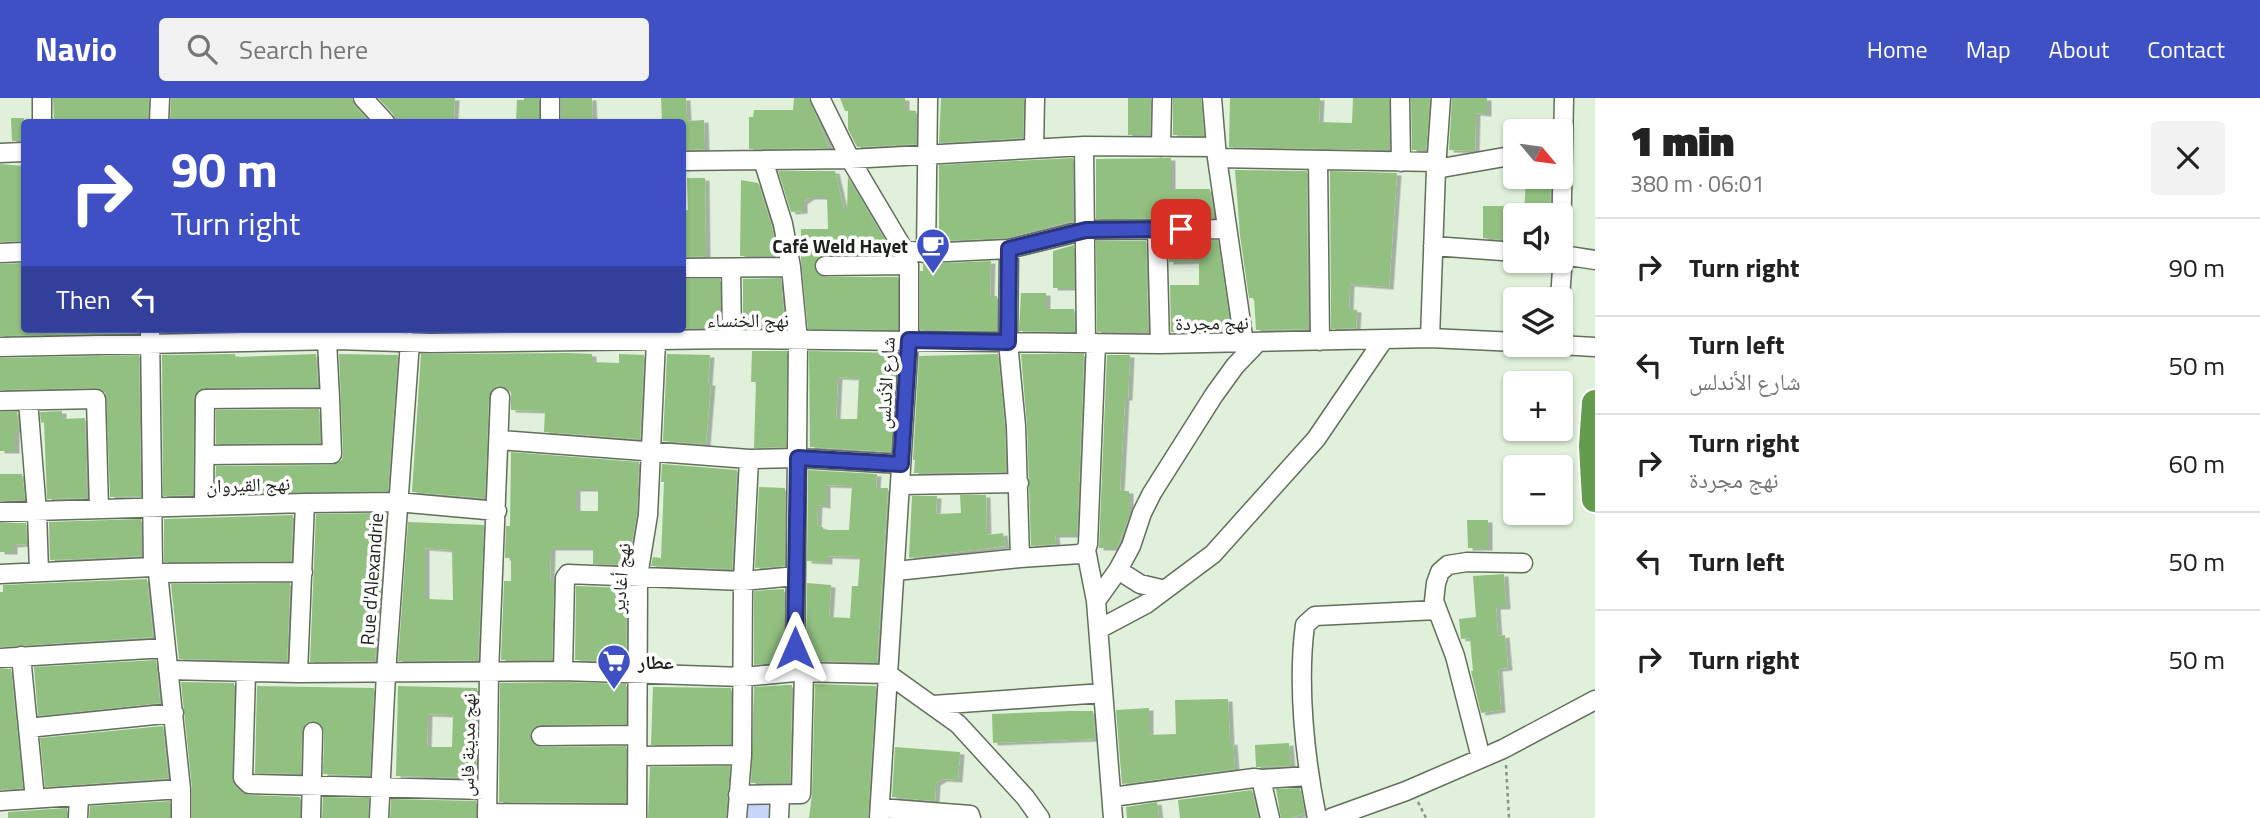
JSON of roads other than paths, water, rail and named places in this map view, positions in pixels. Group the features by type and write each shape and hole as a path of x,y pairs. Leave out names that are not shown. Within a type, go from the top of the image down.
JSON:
{"highway":[{"path":"1595,402 1592,446 1595,499"}],"street":[{"path":"42,98 42,119"},
{"path":"159,119 160,98"},
{"path":"363,98 382,119"},
{"path":"550,98 550,119"},
{"path":"820,98 850,159 906,257"},
{"path":"926,253 925,154 928,98"},
{"path":"1034,148 1035,98"},
{"path":"1161,147 1162,98"},
{"path":"1096,601 1131,546 1152,493 1251,342 1227,229 1216,153 1212,98"},
{"path":"1400,98 1401,162"},
{"path":"1430,338 1441,98"},
{"path":"1563,119 1564,98"},
{"path":"1084,146 1091,343 1086,550 1099,629 1113,818"},
{"path":"686,161 850,159 1084,146 1161,147 1318,160 1436,165 1503,157"},
{"path":"0,153 21,152"},
{"path":"738,795 801,794 796,576 798,340 791,267 783,224 763,160"},
{"path":"1318,160 1320,341"},
{"path":"1157,229 1160,344"},
{"path":"825,266 926,253 1009,249 1086,230 1227,229"},
{"path":"1433,246 1503,251"},
{"path":"1009,249 1008,342 1016,426 1020,558"},
{"path":"0,253 21,253"},
{"path":"1573,254 1595,260"},
{"name":"شارع الأندلس","path":"879,813 909,340 906,257"},
{"path":"686,268 791,267"},
{"path":"732,268 732,339"},
{"name":"نهج الخنساء","path":"0,347 150,337 334,337 410,342 430,336 637,335 656,341 909,340"},
{"path":"150,337 151,508 155,570 174,713 181,818"},
{"path":"205,455 332,454 330,398 334,337"},
{"name":"نهج مجردة","path":"909,340 1160,344 1430,338 1503,341"},
{"path":"1099,629 1146,604 1213,554 1316,439 1384,339"},
{"name":"نهج أغادير","path":"637,816 638,576 648,515 656,341"},
{"name":"Rue d'Alexandrie","path":"379,818 397,502 410,342"},
{"path":"1573,346 1595,347"},
{"name":"نهج مدينة فاس","path":"487,816 489,673 500,397"},
{"path":"204,506 205,399 330,398"},
{"path":"0,401 96,400 99,509"},
{"path":"28,401 39,572"},
{"path":"500,440 749,459 798,458 901,464"},
{"path":"737,818 742,755 743,581 749,459"},
{"path":"901,485 1019,483"},
{"name":"نهج القيروان","path":"0,512 397,502 497,511"},
{"path":"298,673 304,503"},
{"path":"896,571 1080,554 1086,550"},
{"path":"1481,758 1455,656 1434,601 1436,583 1440,572 1448,565 1467,562 1523,563"},
{"path":"0,574 155,570 303,572"},
{"path":"1118,570 1140,584 1165,590"},
{"path":"563,671 566,576 571,573 743,581 796,576"},
{"path":"1317,818 1309,776 1301,655 1305,625 1315,616 1437,610"},
{"path":"0,658 166,648"},
{"path":"21,656 35,799"},
{"path":"169,670 298,673 563,671 743,677 800,672 888,674 958,724 1026,797 1040,818"},
{"path":"246,672 245,781 253,784 487,790"},
{"path":"933,705 1103,693"},
{"path":"1331,818 1406,791 1504,748 1595,700"},
{"path":"27,728 174,713"},
{"path":"311,818 313,732"},
{"path":"541,736 637,735"},
{"path":"638,756 742,755"},
{"path":"1112,797 1254,778 1309,776"},
{"path":"1261,779 1270,818"},
{"path":"4,807 35,799 181,789"},
{"path":"779,818 780,795"},
{"path":"78,818 79,796"},
{"path":"879,813 970,815 971,818"},
{"path":"487,816 637,816"}],"place":[{"name":"Café Weld Hayet","path":"933,275"},
{"name":"عطار","path":"614,691"}]}
